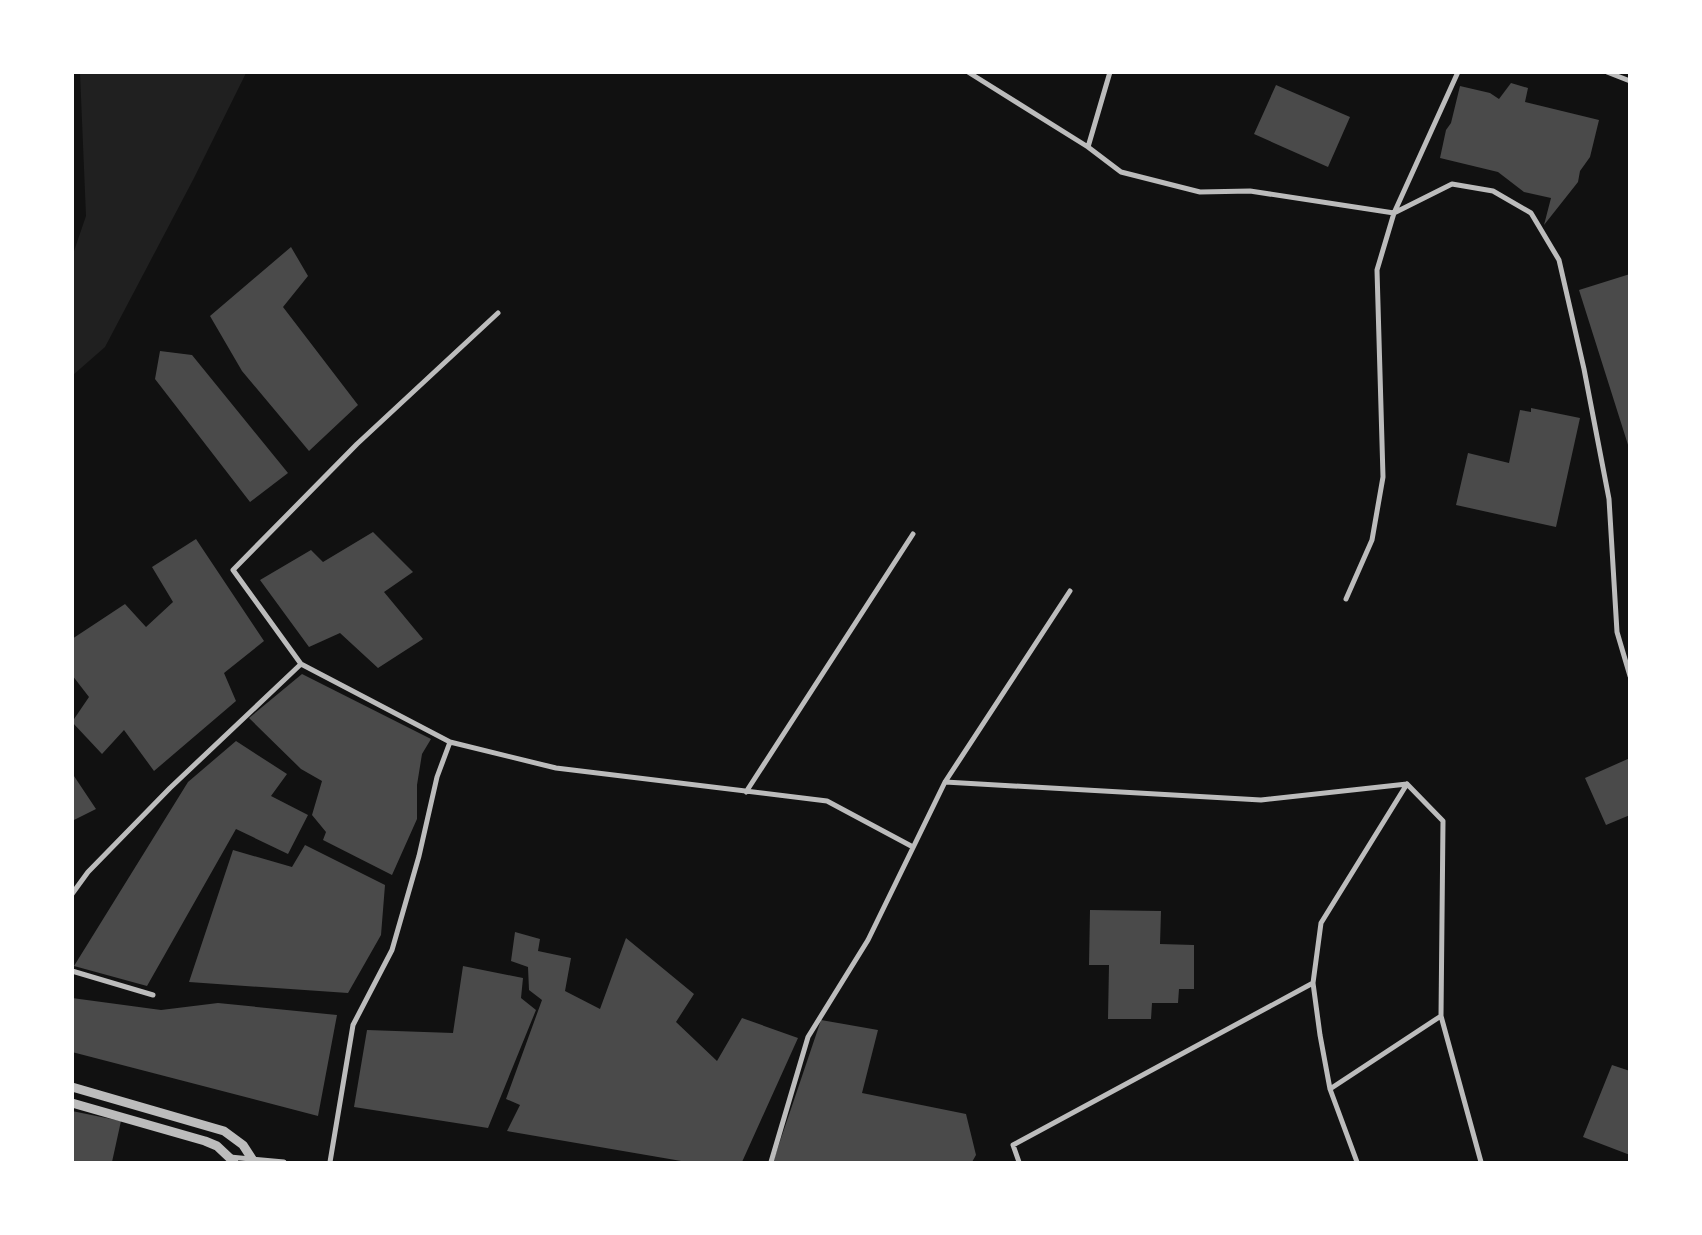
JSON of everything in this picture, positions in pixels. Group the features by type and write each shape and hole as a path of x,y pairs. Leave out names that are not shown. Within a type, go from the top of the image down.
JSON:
{"street":[{"path":"968,72 1088,147 1121,172 1200,192 1250,191 1394,212 1452,184 1493,191 1531,213 1558,260 1584,369 1609,500 1616,632 1630,676"},
{"path":"1088,147 1110,72"},
{"path":"1346,599 1372,540 1383,477 1377,270 1394,212 1458,72"},
{"path":"1608,72 1630,81"},
{"path":"498,313 356,444 233,570 301,664 450,742 556,768 826,801 913,847"},
{"path":"746,792 913,534"},
{"path":"771,1162 808,1036 868,940 945,782 1070,591"},
{"path":"72,894 88,872 170,788 301,664"},
{"path":"330,1162 353,1025 392,950 420,856 437,777 450,742"},
{"path":"945,782 1261,800 1407,784"},
{"path":"1357,1162 1330,1089 1313,983 1321,923 1407,784"},
{"path":"1407,784 1443,822 1441,1016 1481,1162"},
{"path":"72,971 154,995"},
{"path":"1019,1162 1013,1145 1313,983"},
{"path":"1330,1089 1441,1016"},
{"path":"72,1088 224,1131 243,1144 253,1161"},
{"path":"72,1103 191,1136 217,1146 232,1160 284,1162"}],"shaded area":[{"path":"80,73 246,73 194,178 105,347 73,375 73,254 86,216"}],"building":[{"path":"1511,83 1528,88 1525,102 1599,120 1590,157 1580,171 1578,182 1544,225 1551,198 1524,192 1498,172 1440,158 1446,130 1451,123 1460,86 1490,93 1499,99"},
{"path":"1276,85 1350,117 1328,167 1254,134"},
{"path":"291,247 308,276 283,307 358,405 309,451 242,371 210,316"},
{"path":"1630,274 1630,448 1629,448 1579,290"},
{"path":"160,351 192,355 288,473 250,502 155,379"},
{"path":"1531,408 1580,418 1556,527 1456,505 1468,453 1509,463 1520,410 1531,412"},
{"path":"373,532 413,572 384,592 423,639 378,668 340,633 309,647 260,580 311,550 323,562"},
{"path":"196,539 264,641 224,673 236,701 154,771 124,730 102,754 72,722 89,697 72,675 72,639 125,604 146,627 173,602 152,567"},
{"path":"302,674 431,739 422,754 417,785 417,819 392,875 323,840 326,832 312,815 322,781 301,769 249,718"},
{"path":"236,741 287,774 271,796 308,815 288,854 236,829 147,986 74,966 188,782"},
{"path":"1630,758 1630,815 1606,825 1585,778"},
{"path":"72,773 96,809 72,821"},
{"path":"305,845 385,885 381,935 348,993 189,982 233,850 292,867"},
{"path":"1090,910 1161,911 1160,944 1194,945 1194,989 1179,989 1178,1003 1152,1003 1151,1019 1108,1019 1109,965 1089,965"},
{"path":"515,932 540,939 538,951 571,958 565,991 600,1009 626,938 694,994 676,1022 717,1061 742,1018 798,1038 742,1162 687,1162 507,1131 520,1105 506,1099 542,1000 529,990 528,967 511,961"},
{"path":"463,966 523,978 521,998 536,1010 488,1128 354,1107 367,1030 453,1033"},
{"path":"72,998 161,1010 218,1003 337,1015 318,1116 72,1052"},
{"path":"821,1020 878,1030 862,1093 966,1114 976,1155 972,1162 773,1162"},
{"path":"1612,1065 1630,1071 1630,1155 1583,1137"},
{"path":"72,1111 121,1121 112,1162 72,1162"}]}
